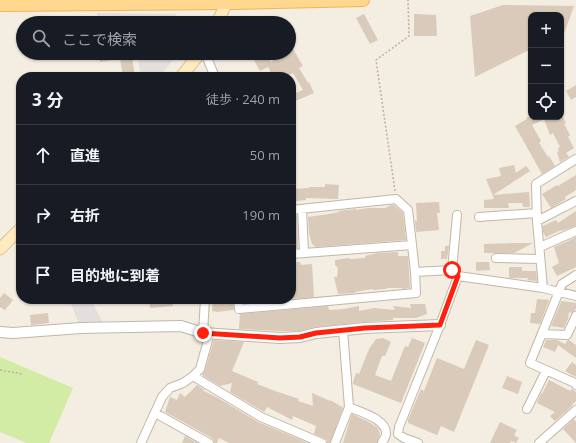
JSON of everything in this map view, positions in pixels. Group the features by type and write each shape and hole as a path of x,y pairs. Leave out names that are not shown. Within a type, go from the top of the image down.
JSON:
{"main road":[{"path":"0,5 227,1 232,4 363,0"},
{"path":"220,16 227,1"},
{"path":"185,72 194,60"},
{"path":"0,249 16,233"}],"street":[{"path":"208,60 213,72"},
{"path":"543,288 537,217 536,184 576,159"},
{"path":"296,210 396,199 408,210 416,293 296,304"},
{"path":"479,217 537,217 576,201"},
{"path":"302,209 304,252"},
{"path":"418,443 398,434 399,427 440,325 455,273 457,215"},
{"path":"540,247 576,231"},
{"path":"296,253 412,245"},
{"path":"496,258 540,259"},
{"path":"415,272 455,273 543,288 576,296"},
{"path":"576,275 562,284 530,363 575,383 576,385"},
{"path":"141,443 162,397 170,388 183,383 200,369 206,333 205,304"},
{"path":"238,304 239,309 294,304"},
{"path":"542,334 567,335 576,316"},
{"path":"0,332 13,333 81,328 181,326 206,333 280,338 300,337 316,333 365,328 440,325"},
{"path":"335,443 349,408 343,330"},
{"path":"527,409 546,371"},
{"path":"193,376 261,417 322,443"},
{"path":"349,408 376,418 384,425 386,434 382,443"},
{"path":"539,443 576,410"},
{"path":"155,413 208,443"}],"path":[{"path":"396,199 376,60 409,36 408,0"},
{"path":"0,370 23,374"}],"green space":[{"path":"0,357 73,388 49,443 27,443 0,432"}],"shaded area":[{"path":"97,13 176,14 176,16 97,16"},
{"path":"138,60 173,60 163,72 140,72"},
{"path":"71,304 94,304 103,323 79,324"}],"building":[{"path":"503,5 574,6 564,34 564,12 528,12 528,50 475,77 470,16"},
{"path":"364,14 378,40 370,44 356,18"},
{"path":"414,14 436,15 437,36 414,36"},
{"path":"296,54 303,66 299,68 308,83 309,82 314,93 296,101 296,93 303,90 296,78 296,72 270,72 268,67 260,71 254,60 270,60 271,62 275,60 296,60"},
{"path":"100,60 113,60 100,62"},
{"path":"120,60 132,60 134,72 122,72"},
{"path":"576,85 576,97 571,100 566,91"},
{"path":"526,117 528,117 528,120 542,120 532,125 541,141 539,143 555,166 542,174 515,126 527,119"},
{"path":"564,119 566,123 564,124 570,135 568,137 574,148 566,153 569,157 560,162 557,152 559,151 558,148 560,147 553,133 550,135 544,120"},
{"path":"514,165 516,173 526,166 530,171 493,195 529,192 530,207 523,207 522,203 508,203 509,208 484,208 484,200 494,199 486,179 501,176 499,168"},
{"path":"576,175 576,190 565,197 566,199 551,208 542,194"},
{"path":"325,184 339,185 338,199 306,198 306,200 296,201 296,189 325,187"},
{"path":"439,202 440,213 437,213 439,230 416,232 416,203"},
{"path":"394,205 403,213 406,240 316,247 312,244 309,233 308,217 339,212 338,211 385,208"},
{"path":"576,211 576,226 561,230 546,237 543,232 543,226 556,220 558,223"},
{"path":"297,215 298,248 296,248"},
{"path":"576,237 576,267 557,276 552,267 559,263 554,247"},
{"path":"533,243 514,253 484,253 484,244"},
{"path":"445,246 449,246 447,259 441,259 441,251 445,251"},
{"path":"398,252 398,256 408,256 410,288 372,289 355,293 338,294 334,277 337,277 338,268 335,265 335,260 365,258 365,256 377,253"},
{"path":"296,262 300,262 301,265 312,264 314,297 296,299"},
{"path":"476,262 489,262 490,270 476,271"},
{"path":"509,267 522,267 522,271 536,271 537,281 527,280 528,278 509,278"},
{"path":"4,293 13,300 5,310 0,307 0,298"},
{"path":"537,299 549,300 540,324 530,323 531,313 535,313"},
{"path":"561,302 576,303 575,311 572,313 569,312 564,328 551,326"},
{"path":"150,304 173,304 173,306 150,308"},
{"path":"213,304 233,304 234,310 217,312 212,311"},
{"path":"410,304 425,304 427,314 416,318 393,318 393,320 315,327 299,331 239,329 240,314 328,306 329,310 359,306 359,311 374,308 395,310 393,306 411,308"},
{"path":"48,313 49,323 31,325 30,315"},
{"path":"383,338 391,342 385,356 382,356 375,375 391,381 405,346 408,347 412,338 425,343 401,403 353,384 356,373 359,374 369,349 376,339"},
{"path":"214,340 244,342 232,371 258,382 257,384 299,399 298,401 313,406 312,393 330,400 342,407 343,408 330,443 327,443 327,440 314,434 316,426 293,416 292,420 267,407 264,412 230,392 232,383 220,386 202,375 205,370"},
{"path":"476,340 489,345 454,432 441,426 437,435 408,423 421,389 424,391 437,358 464,369"},
{"path":"546,340 557,340 565,344 569,340 576,345 576,358 558,345 555,352 543,347"},
{"path":"572,362 576,365 576,377 565,371"},
{"path":"507,376 522,382 518,394 502,388"},
{"path":"549,380 570,391 572,389 576,392 576,401 555,421 550,416 555,412 537,403"},
{"path":"197,385 205,390 202,390 258,422 308,443 229,443 219,438 217,443 214,443 212,438 165,412 170,397 177,400 180,393 185,397"},
{"path":"352,414 378,428 380,434 377,443 343,443"},
{"path":"574,419 576,422 576,443 563,429"},
{"path":"500,422 517,430 514,435 519,438 516,443 511,441 510,443 490,443"},
{"path":"185,436 198,443 182,443"}],"route":[{"path":"203,333 280,338 300,337 316,333 365,328 440,325 458,276 452,270"}]}
